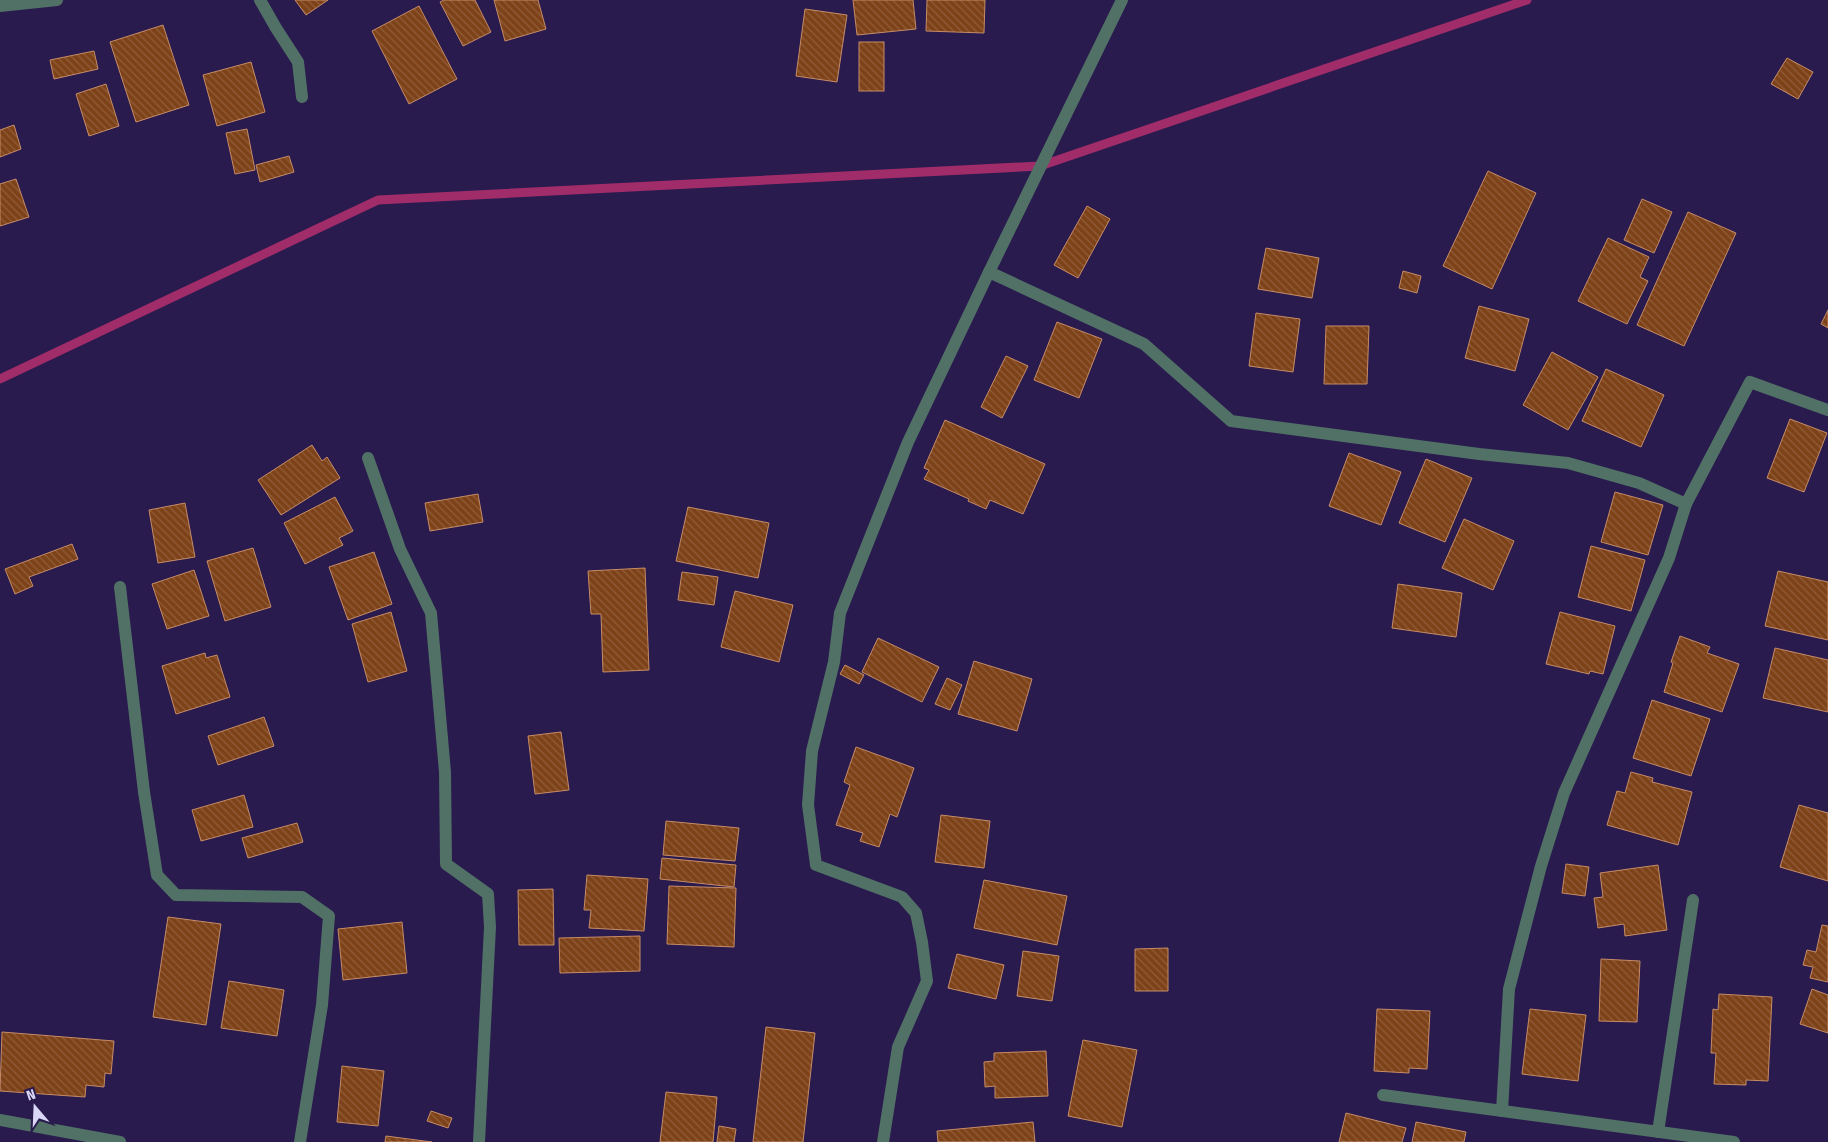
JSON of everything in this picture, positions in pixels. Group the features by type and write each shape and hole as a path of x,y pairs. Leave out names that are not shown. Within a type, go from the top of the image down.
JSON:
{"street":[{"path":"0,6 57,0"},
{"path":"260,0 298,62 302,97"},
{"path":"883,1142 898,1047 926,981 922,942 916,913 902,897 816,865 808,805 812,751 834,662 840,613 908,442 1122,0"},
{"path":"989,272 1144,344 1231,421 1479,454 1568,463 1638,483 1686,504"},
{"path":"1502,1111 1509,989 1541,866 1564,793 1669,558 1686,504 1750,382 1828,410"},
{"path":"368,458 400,549 431,613 445,772 446,864 488,894 490,928 479,1142"},
{"path":"120,587 144,792 157,875 176,895 302,897 330,916 322,1005 300,1142"},
{"path":"1658,1132 1693,900"},
{"path":"1383,1095 1734,1142"},
{"path":"0,1120 120,1142"}],"building":[{"path":"295,0 328,0 306,15"},
{"path":"444,0 475,0 491,32 463,46 440,2"},
{"path":"494,0 538,0 546,29 505,41"},
{"path":"853,0 913,0 916,29 857,35"},
{"path":"927,0 985,0 984,33 926,31"},
{"path":"419,6 457,79 409,104 372,31"},
{"path":"805,9 847,15 837,82 796,76"},
{"path":"163,25 189,105 136,122 110,42"},
{"path":"859,42 884,42 884,91 859,91"},
{"path":"94,51 98,69 54,79 50,60"},
{"path":"1787,58 1813,72 1798,99 1771,84"},
{"path":"251,62 265,112 217,126 203,75"},
{"path":"106,84 119,126 89,136 76,94"},
{"path":"14,125 21,149 0,157 0,130"},
{"path":"247,129 255,170 235,174 226,133"},
{"path":"289,156 294,172 260,182 256,165"},
{"path":"1488,171 1536,193 1492,289 1443,266"},
{"path":"16,179 29,217 0,226 0,184"},
{"path":"1642,199 1672,212 1654,253 1624,240"},
{"path":"1087,206 1110,219 1078,278 1054,265"},
{"path":"1688,212 1736,233 1684,346 1637,325"},
{"path":"1608,238 1649,257 1640,277 1648,281 1627,324 1578,301"},
{"path":"1266,248 1319,258 1312,298 1258,289"},
{"path":"1403,271 1421,276 1417,293 1399,288"},
{"path":"1479,306 1529,319 1515,371 1465,358"},
{"path":"1828,310 1828,328 1821,324"},
{"path":"1256,313 1300,319 1293,372 1249,366"},
{"path":"1057,322 1102,339 1079,398 1034,380"},
{"path":"1326,326 1369,326 1367,384 1324,384"},
{"path":"1552,352 1598,377 1568,430 1523,405"},
{"path":"1006,356 1028,366 1002,418 981,407"},
{"path":"1606,369 1664,395 1641,447 1582,421"},
{"path":"1790,419 1827,433 1804,492 1767,478"},
{"path":"945,420 1045,464 1023,514 990,500 986,509 968,501 969,499 924,479 929,470 924,468"},
{"path":"312,445 322,461 327,457 340,478 281,515 258,480"},
{"path":"1349,453 1401,472 1381,525 1329,506"},
{"path":"1426,459 1472,478 1445,542 1399,523"},
{"path":"1615,492 1663,505 1648,555 1601,542"},
{"path":"478,494 483,522 430,531 425,503"},
{"path":"335,497 353,531 339,538 343,545 305,564 284,523"},
{"path":"185,503 195,557 158,563 149,510"},
{"path":"688,507 769,523 758,578 676,561"},
{"path":"1464,519 1514,541 1493,590 1442,568"},
{"path":"72,544 78,559 29,577 33,586 15,594 5,569"},
{"path":"1591,546 1645,560 1631,611 1578,597"},
{"path":"253,548 271,607 225,621 207,561"},
{"path":"374,552 392,604 348,620 329,567"},
{"path":"645,568 649,670 603,672 601,614 591,614 588,571"},
{"path":"194,570 209,616 167,629 152,584"},
{"path":"1778,571 1828,582 1828,640 1765,626"},
{"path":"682,572 718,577 714,605 678,600"},
{"path":"1398,584 1462,593 1456,637 1392,628"},
{"path":"735,591 793,605 779,662 721,647"},
{"path":"391,612 407,671 368,682 352,624"},
{"path":"1560,612 1615,626 1603,674 1590,671 1589,674 1546,664"},
{"path":"1680,636 1710,647 1707,653 1739,664 1722,712 1664,692 1673,663 1671,662"},
{"path":"878,638 939,667 922,702 862,672"},
{"path":"1775,648 1828,660 1828,712 1763,698"},
{"path":"205,653 206,658 217,655 230,697 176,714 162,666"},
{"path":"974,661 1032,679 1017,731 958,714"},
{"path":"845,665 864,675 859,684 840,674"},
{"path":"947,678 962,685 950,710 935,704"},
{"path":"1652,700 1710,719 1691,776 1633,758"},
{"path":"264,717 274,746 218,765 208,736"},
{"path":"561,732 569,790 535,794 528,736"},
{"path":"856,747 914,768 897,817 890,814 879,847 860,841 863,833 836,825 850,785 844,782"},
{"path":"1631,772 1653,778 1652,782 1692,792 1678,845 1607,825 1617,791 1625,793"},
{"path":"244,795 253,827 201,841 192,810"},
{"path":"1799,805 1828,813 1828,881 1780,867"},
{"path":"941,815 990,821 984,868 935,862"},
{"path":"666,821 739,828 735,861 663,855"},
{"path":"297,823 303,842 248,858 242,838"},
{"path":"662,858 736,865 734,887 660,879"},
{"path":"1566,864 1589,867 1585,896 1562,893"},
{"path":"1658,865 1667,930 1625,936 1624,924 1598,928 1594,898 1603,897 1600,873"},
{"path":"587,875 648,879 644,931 589,928 591,910 584,910"},
{"path":"984,880 1067,896 1057,945 974,928"},
{"path":"669,886 736,888 734,947 667,944"},
{"path":"553,889 554,945 519,945 518,890"},
{"path":"168,917 221,924 206,1025 153,1017"},
{"path":"402,922 407,973 343,980 338,929"},
{"path":"1822,925 1828,926 1828,982 1810,978 1813,967 1803,965 1807,950 1816,952"},
{"path":"640,936 640,971 560,973 559,938"},
{"path":"1168,948 1168,991 1135,991 1135,949"},
{"path":"1023,951 1059,956 1052,1001 1017,996"},
{"path":"957,954 1004,965 996,999 948,988"},
{"path":"1601,959 1640,961 1637,1022 1599,1021"},
{"path":"229,981 284,990 277,1036 221,1028"},
{"path":"1812,989 1828,995 1828,1033 1800,1024"},
{"path":"1719,994 1772,997 1768,1081 1746,1080 1746,1085 1714,1084 1716,1053 1711,1053 1713,1009 1718,1010"},
{"path":"1377,1009 1430,1011 1427,1069 1409,1068 1409,1073 1374,1071"},
{"path":"1530,1009 1586,1015 1578,1081 1522,1074"},
{"path":"766,1027 815,1033 803,1142 753,1142"},
{"path":"2,1032 114,1041 111,1074 105,1073 104,1087 86,1085 85,1097 0,1091"},
{"path":"1083,1040 1137,1050 1122,1127 1068,1116"},
{"path":"1046,1051 1048,1096 995,1098 995,1086 985,1087 984,1062 994,1061 994,1053"},
{"path":"342,1066 384,1071 378,1126 337,1122"},
{"path":"666,1092 717,1097 713,1142 660,1142"},
{"path":"431,1111 452,1118 448,1128 427,1121"},
{"path":"1346,1113 1406,1128 1402,1142 1339,1142"},
{"path":"1033,1122 1035,1142 938,1142 937,1131"},
{"path":"1416,1122 1466,1132 1464,1142 1412,1142"},
{"path":"719,1126 736,1129 734,1142 717,1142"},
{"path":"386,1136 432,1142 385,1142"}],"waterway":[{"path":"0,379 378,200 1040,166 1527,0"}]}
